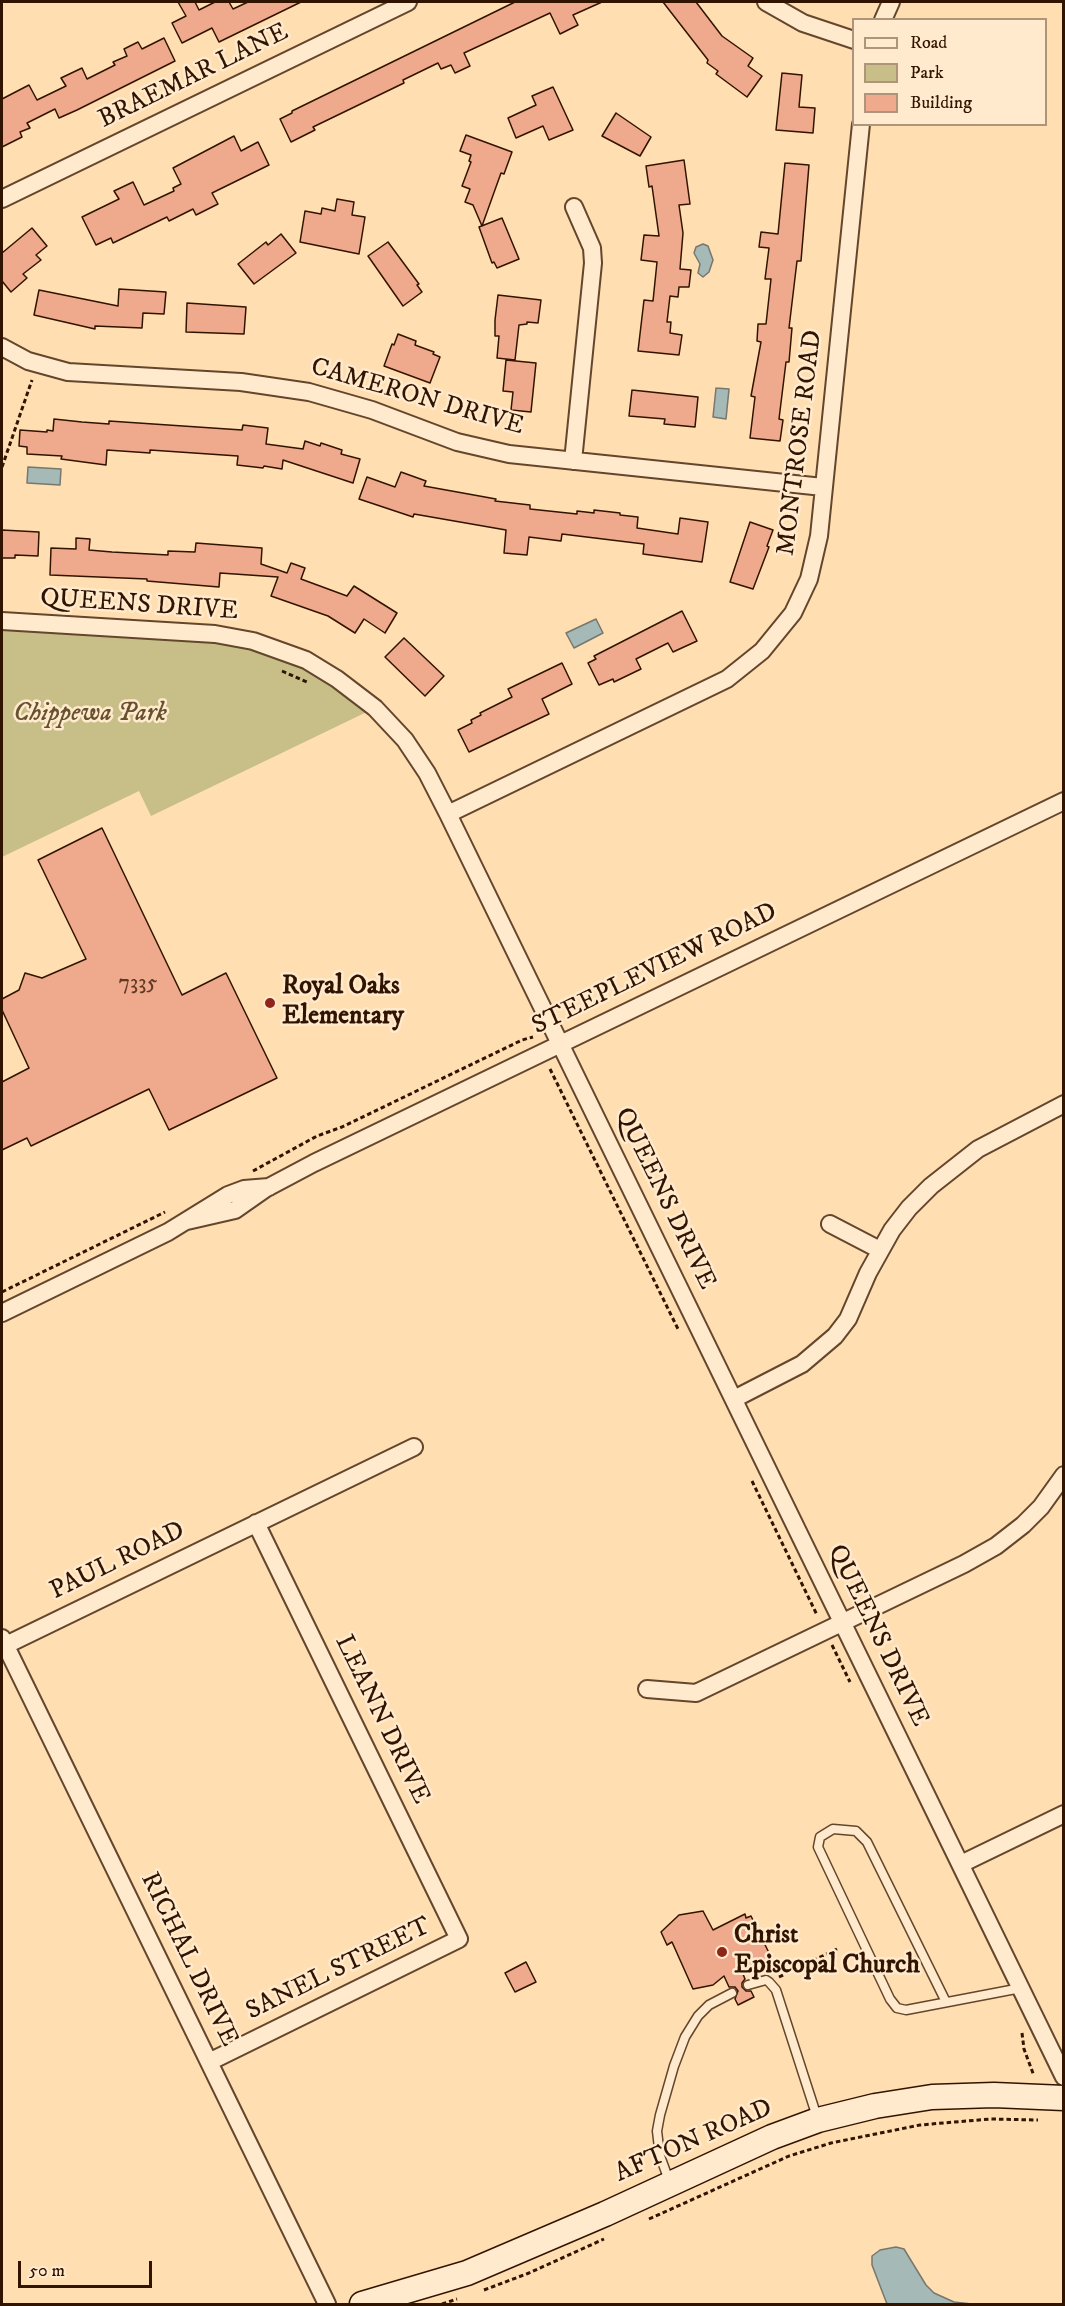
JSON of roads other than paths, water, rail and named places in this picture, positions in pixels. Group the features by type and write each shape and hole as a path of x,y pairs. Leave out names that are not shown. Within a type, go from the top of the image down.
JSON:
{"street":[{"name":"BRAEMAR LANE","path":"2,199 408,2"},
{"path":"766,2 792,19 852,39"},
{"path":"884,18 891,2"},
{"name":"MONTROSE ROAD","path":"448,814 711,687 750,662 783,628 806,586 816,550 861,126"},
{"path":"573,461 593,263 590,241 574,207"},
{"name":"CAMERON DRIVE","path":"2,347 37,364 68,372 241,382 289,388 358,405 431,433 509,454 823,487"},
{"name":"QUEENS DRIVE","path":"2,621 226,635 253,641 300,658 346,685 390,722 420,762 448,814 1064,2077"},
{"name":"STEEPLEVIEW ROAD","path":"2,1313 187,1221 235,1210 269,1186 1064,801"},
{"path":"734,1399 802,1364 835,1336 848,1319 880,1250 909,1208 955,1165 1002,1134 1064,1104"},
{"path":"830,1224 880,1250"},
{"name":"PAUL ROAD","path":"3,1643 414,1447"},
{"path":"647,1689 696,1693 964,1564 996,1546 1041,1507 1064,1475"},
{"name":"LEANN DRIVE","path":"256,1523 459,1939"},
{"name":"RICHAL DRIVE","path":"3,1643 327,2304"},
{"path":"961,1864 1064,1814"},
{"name":"SANEL STREET","path":"210,2062 459,1939"},
{"name":"AFTON ROAD","path":"362,2304 467,2273 772,2137 818,2120 875,2106 932,2097 994,2095 1064,2098"}],"lane":[{"path":"946,2002 867,1842 856,1831 833,1829 820,1837 818,1847 890,1999 897,2008 906,2010 1021,1988"},
{"path":"748,1985 761,1980 770,1982 776,1990 818,2120"},
{"path":"670,2184 660,2156 657,2131 674,2066 685,2037 698,2016 709,2005 732,1993"}],"place":[{"name":"Royal Oaks Elementary","path":"270,1003"},
{"name":"Christ Episcopal Church","path":"722,1952"}],"park label":[{"name":"Chippewa Park","path":"90,715"}]}
